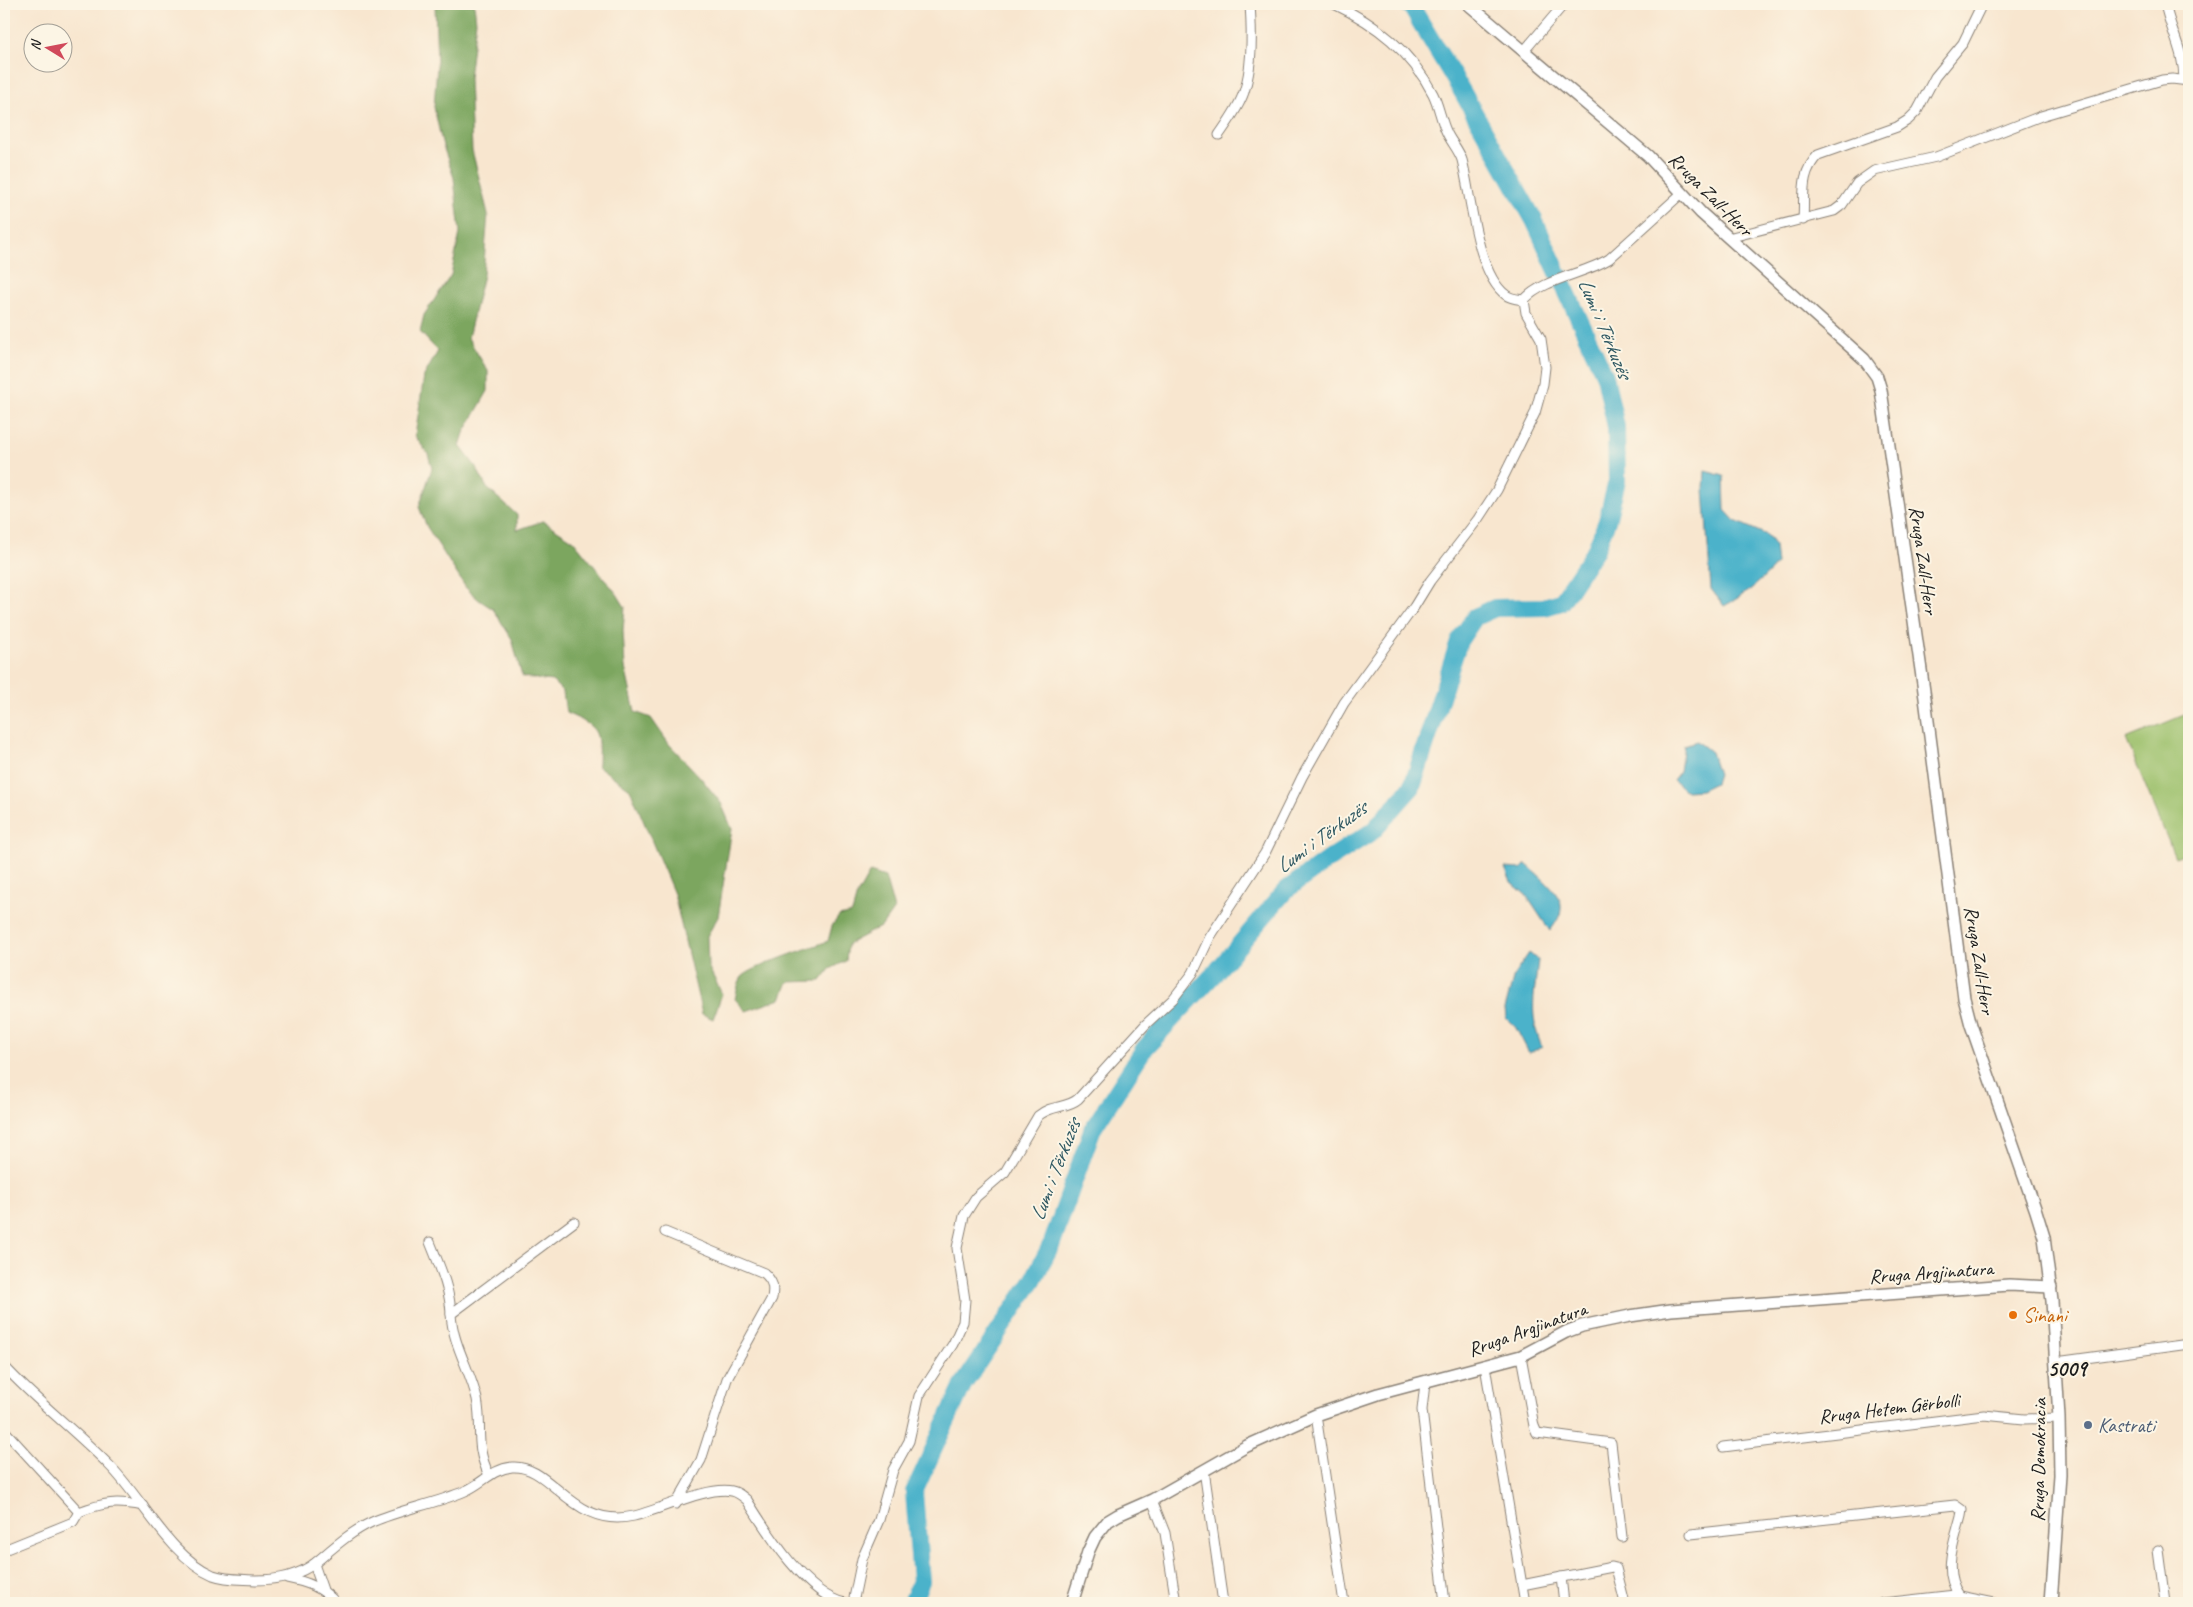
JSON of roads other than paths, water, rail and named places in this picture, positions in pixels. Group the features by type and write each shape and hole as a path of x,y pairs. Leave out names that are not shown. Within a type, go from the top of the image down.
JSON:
{"main road":[{"name":"Rruga Zall-Herr","path":"1468,4 1648,156 1728,238 1864,359 1877,377 1881,390 1925,698 1964,998 1971,1025 2044,1237 2051,1287"},
{"name":"Rruga Argjinatura","path":"1072,1603 1088,1552 1102,1528 1118,1515 1152,1500 1247,1446 1316,1415 1378,1394 1521,1356 1566,1332 1582,1326 1671,1310 2009,1285 2051,1287"},
{"name":"Rruga Demokracia","path":"2051,1287 2059,1418 2060,1476 2051,1603"}],"street":[{"path":"1219,135 1244,92 1248,74 1251,39 1250,4"},
{"path":"1334,4 1386,34 1396,43 1429,88 1447,133 1461,156 1471,207 1488,270 1497,286 1505,295 1524,300"},
{"path":"1524,51 1564,4"},
{"path":"1804,220 1804,182 1806,171 1811,162 1818,155 1897,127 1908,120 1917,111 1935,77 1963,44 1982,4"},
{"path":"1728,238 1834,211 1842,205 1856,183 1874,171 1936,156 2041,116 2162,80 2186,80 2181,51 2171,30 2165,4"},
{"path":"853,1603 860,1566 879,1520 894,1470 909,1441 920,1396 953,1344 963,1322 965,1300 957,1248 961,1227 969,1206 1005,1172 1038,1116 1046,1109 1073,1104 1086,1092 1146,1024 1185,985 1193,973 1210,937 1265,853 1302,777 1344,704 1498,490 1535,413 1543,384 1545,367 1541,339 1526,313 1524,300 1528,295 1544,286 1595,267 1609,258 1682,192"},
{"path":"451,1314 574,1222"},
{"path":"665,1232 764,1272 771,1279 774,1288 772,1298 727,1380 702,1460 676,1504"},
{"path":"430,1242 450,1300 455,1341 476,1397 478,1444 482,1461 489,1475"},
{"path":"2056,1362 2189,1344"},
{"path":"1521,1356 1534,1426 1537,1433 1611,1443 1622,1537"},
{"path":"4,1366 36,1400 109,1465 131,1489 167,1537 201,1569 215,1576 233,1579 286,1577 324,1590"},
{"path":"1485,1366 1525,1603"},
{"path":"1425,1383 1423,1418 1445,1603"},
{"path":"1316,1415 1344,1603"},
{"name":"Rruga Hetem Gërbolli","path":"1723,1447 1984,1415 2024,1419 2059,1418"},
{"path":"4,1430 79,1512"},
{"path":"286,1577 314,1564 353,1532 371,1523 399,1512 467,1491 489,1475 502,1469 522,1468 545,1480 584,1511 601,1517 617,1519 634,1516 721,1490 740,1493 799,1572 839,1603"},
{"path":"1204,1470 1223,1603"},
{"path":"1152,1500 1165,1533 1176,1603"},
{"path":"4,1550 73,1522 79,1512 104,1503 127,1503 143,1506"},
{"path":"1691,1534 1955,1505 1962,1510 1951,1554 1950,1573 1952,1584 1959,1596"},
{"path":"2158,1550 2165,1603"},
{"path":"314,1564 324,1590 336,1603"},
{"path":"1522,1585 1606,1568 1616,1568 1625,1603"},
{"path":"1562,1577 1564,1603"},
{"path":"1883,1603 1943,1595 1994,1603"}],"water":[{"path":"1705,471 1724,476 1725,510 1735,521 1767,535 1775,546 1777,564 1752,588 1724,606 1711,589 1704,489"},
{"path":"1697,741 1711,752 1718,774 1715,783 1701,790 1686,791 1673,780 1680,771 1684,745"},
{"path":"1526,864 1547,884 1560,901 1561,906 1558,919 1550,931 1526,895 1511,882 1505,868 1521,869"},
{"path":"1529,953 1538,960 1534,1014 1535,1025 1542,1047 1529,1053 1516,1028 1506,1018 1505,1009 1514,975"}],"waterway":[{"name":"Lumi i Tërkuzës","path":"912,1603 921,1581 914,1492 963,1385 1033,1280 1052,1243 1092,1130 1144,1049 1215,973 1286,890 1326,861 1373,831 1412,787 1459,641 1475,617 1495,608 1544,607 1561,602 1596,549 1607,521 1617,481 1616,427 1605,376 1534,220 1463,93 1412,8 1407,4"}],"place":[{"name":"Sinani","path":"2013,1315"},
{"name":"Kastrati","path":"2088,1425"}],"district":[{"name":"5009","path":"2067,1368"}]}
